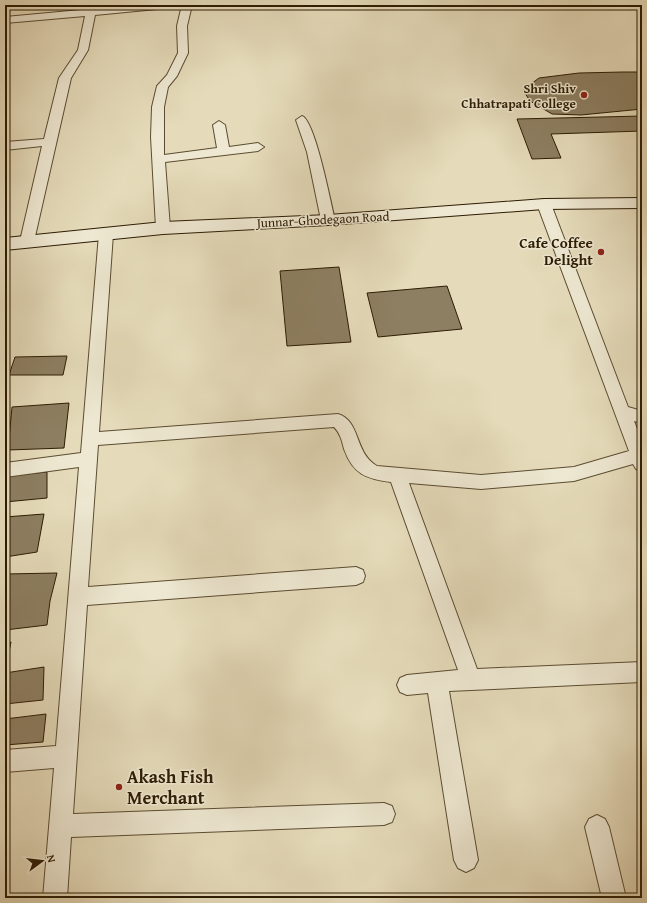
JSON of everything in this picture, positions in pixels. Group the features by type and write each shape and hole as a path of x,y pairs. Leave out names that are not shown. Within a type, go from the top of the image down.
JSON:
{"main road":[{"name":"Junnar-Ghodegaon Road","path":"5,244 163,228 328,220 544,204 642,203"}],"street":[{"path":"5,20 167,5"},
{"path":"163,228 158,106 163,86 172,76 183,53 184,43 182,26 187,5"},
{"path":"27,241 48,142 65,78 83,50 91,12"},
{"path":"302,120 313,152 328,220"},
{"path":"219,126 223,150"},
{"path":"5,146 48,142"},
{"path":"159,159 223,150 258,147"},
{"path":"90,439 338,420 346,427 357,461 374,473 481,482 574,474 640,460 544,204"},
{"path":"55,898 106,234"},
{"path":"622,411 642,417"},
{"path":"5,470 88,459"},
{"path":"397,474 471,679"},
{"path":"77,597 356,576"},
{"path":"407,685 471,679 642,672"},
{"path":"437,682 466,860"},
{"path":"5,761 66,756"},
{"path":"61,826 384,814"},
{"path":"596,827 614,898"}],"building":[{"name":"Shri Shiv Chhatrapati College","path":"642,72 642,109 581,115 552,114 530,101 523,90 539,78 579,73"},
{"name":"Shri Shiv Chhatrapati College","path":"642,116 642,131 551,134 561,158 532,159 517,119"},
{"path":"339,267 351,342 287,346 280,271"},
{"path":"447,286 462,329 378,337 367,293"},
{"path":"67,356 63,375 9,375 15,357"},
{"path":"69,403 64,448 8,450 12,407"},
{"path":"47,472 47,498 5,502 5,476"},
{"path":"44,514 37,552 5,557 5,517"},
{"path":"57,573 50,601 47,625 5,630 5,574"},
{"path":"11,642 6,667 5,667 5,643"},
{"path":"44,667 43,700 5,704 5,673"},
{"path":"46,714 43,742 5,745 5,719"}],"place":[{"name":"Shri Shiv Chhatrapati College","path":"584,95"},
{"name":"Cafe Coffee Delight","path":"601,252"},
{"name":"Akash Fish Merchant","path":"119,787"}]}
